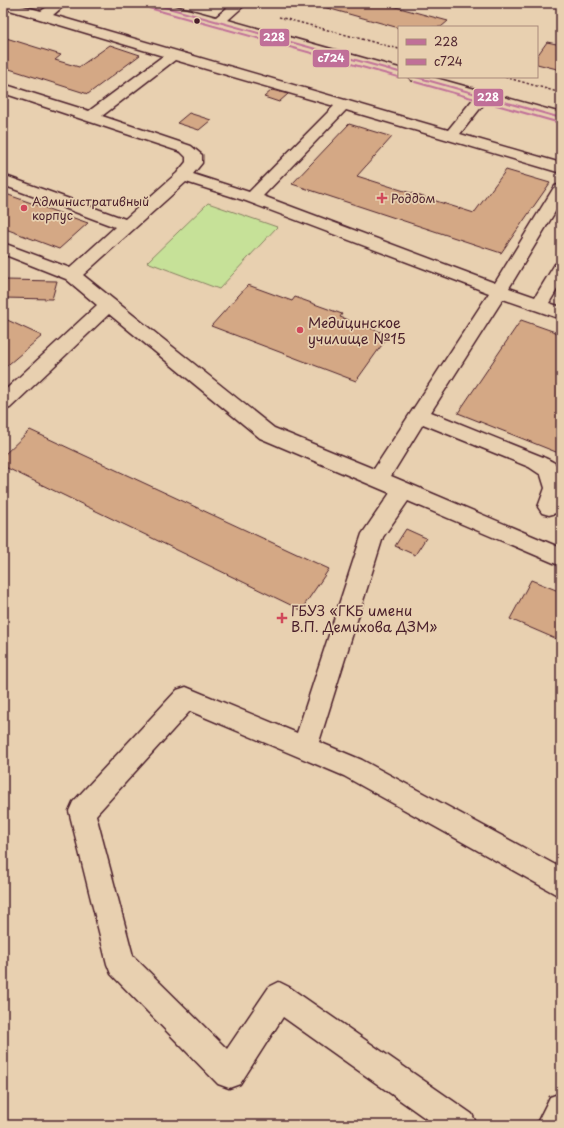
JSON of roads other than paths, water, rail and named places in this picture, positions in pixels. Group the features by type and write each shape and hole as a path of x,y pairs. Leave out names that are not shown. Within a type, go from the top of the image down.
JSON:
{"street":[{"path":"43,16 61,3"},
{"path":"150,3 398,72"},
{"path":"3,4 561,168"},
{"path":"218,22 239,5"},
{"path":"91,117 173,55"},
{"path":"424,78 448,81 483,96 561,118"},
{"path":"3,88 186,149 194,155 194,163 183,176 72,275"},
{"path":"451,136 483,96"},
{"path":"252,198 343,105"},
{"path":"183,176 252,198 561,313"},
{"path":"3,180 127,226"},
{"path":"378,479 499,291 561,189"},
{"path":"3,248 72,275 267,433 561,557"},
{"path":"539,305 556,286 561,268"},
{"path":"3,403 108,305"},
{"path":"420,415 536,462 550,471 555,488 549,507"},
{"path":"305,748 373,534 404,490"},
{"path":"461,1125 279,997 229,1073 120,964 82,811 186,698 353,768 561,883"},
{"path":"552,1125 561,1108"}],"place":[{"name":"Роддом","path":"382,198"},
{"name":"Административный корпус","path":"24,208"},
{"name":"Медицинское училище №15","path":"300,330"},
{"name":"ГБУЗ «ГКБ имени В.П. Демихова ДЗМ»","path":"282,618"}]}
